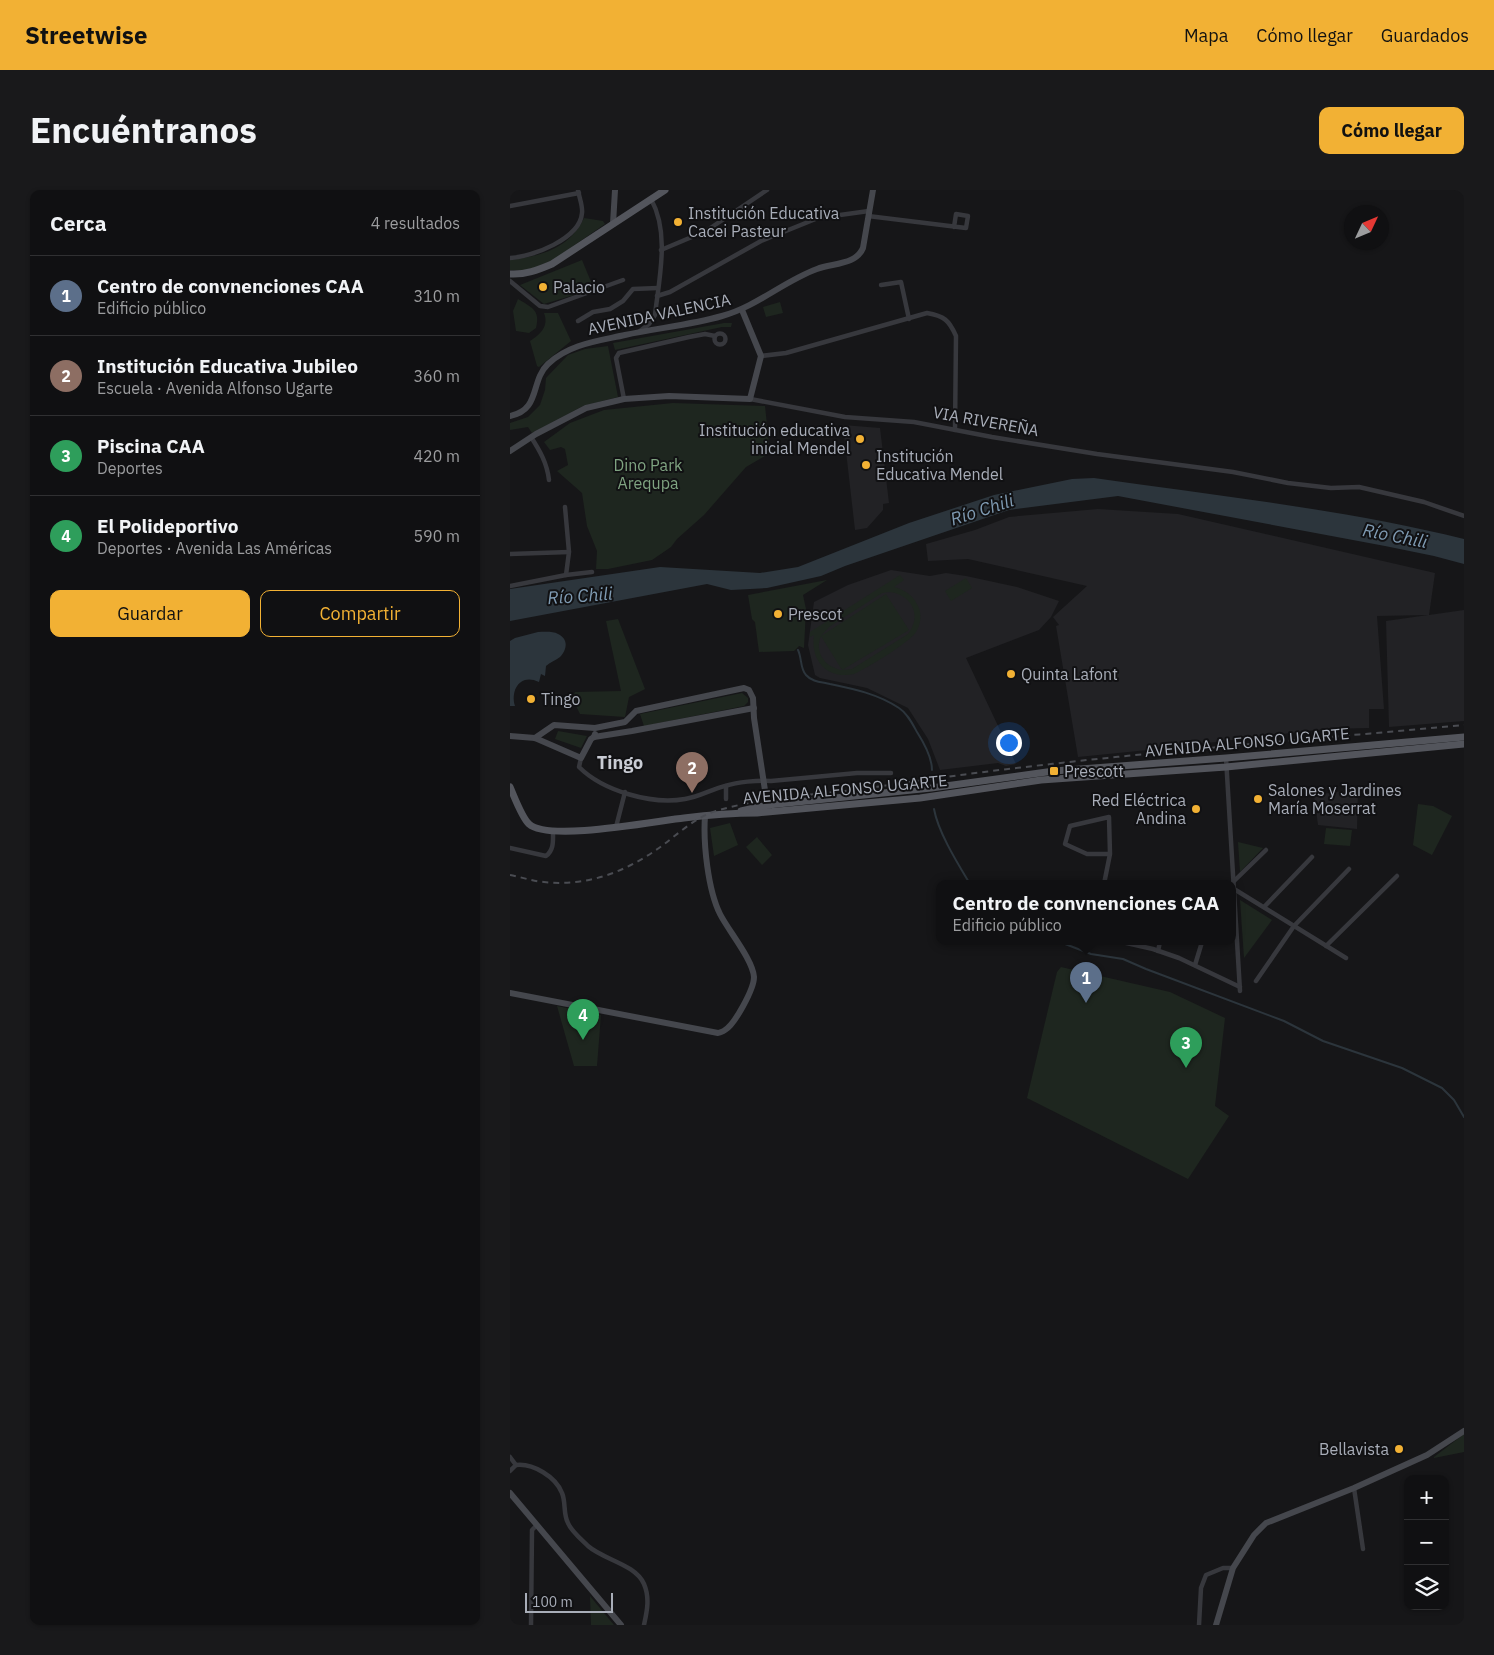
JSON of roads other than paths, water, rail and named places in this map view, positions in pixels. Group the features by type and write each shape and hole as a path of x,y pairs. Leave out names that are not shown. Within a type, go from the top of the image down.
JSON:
{"main road":[{"path":"510,274 536,271 552,264 664,190"},
{"name":"AVENIDA ALFONSO UGARTE","path":"510,787 529,824 541,830 553,832 616,827 685,817 735,813 1054,771 1464,737"},
{"name":"AVENIDA ALFONSO UGARTE","path":"768,808 930,796 1041,780 1226,768 1464,744"}],"street":[{"path":"613,224 615,190"},
{"path":"661,250 706,231 767,190"},
{"name":"AVENIDA VALENCIA","path":"510,416 526,408 532,400 539,375 547,364 576,346 640,331 722,317 742,310 794,279 818,268 853,259 860,254 863,248 873,190"},
{"path":"510,206 578,191 582,214 577,224 567,236 551,247 536,254 510,258"},
{"path":"640,331 649,324 654,315 658,288 662,231 657,210 651,199"},
{"path":"657,296 670,292 761,241 818,218 869,214 954,227"},
{"path":"510,281 540,306 548,307 623,280"},
{"path":"881,285 902,282 909,319"},
{"path":"578,321 593,312 610,309 623,301 633,289 658,288"},
{"path":"742,310 761,356 750,398"},
{"path":"761,356 786,354 909,319 927,312 941,316 951,325 956,336 955,430"},
{"path":"624,399 616,358 619,354 689,337 705,334 715,336"},
{"name":"VIA RIVEREÑA","path":"510,451 586,408 624,399 669,396 750,398 845,417 914,422 1097,454 1233,472 1304,486 1360,487 1424,502 1464,516"},
{"path":"531,438 540,451 547,467 549,480"},
{"path":"565,507 569,552 566,575"},
{"path":"510,554 569,552"},
{"path":"510,586 592,572"},
{"path":"535,738 554,725 595,728 625,722 636,711 734,688 744,688 749,690 753,698 768,808"},
{"path":"594,736 632,731 754,708"},
{"path":"628,719 632,731"},
{"path":"595,728 594,736 581,758 579,767 597,782 652,800 686,799 726,786 764,780 771,781 857,773 892,773"},
{"path":"510,736 535,738 581,758"},
{"path":"1226,758 1233,880"},
{"path":"726,786 726,799"},
{"path":"616,827 625,792"},
{"path":"510,993 718,1033 726,1030 732,1024 750,992 754,978 749,964 719,913 712,889 704,838 705,816"},
{"path":"1105,880 1110,854 1109,817 1070,826 1065,844 1087,854 1110,854"},
{"path":"510,848 546,856 551,853 553,832"},
{"path":"1235,880 1266,850"},
{"path":"1264,907 1312,857"},
{"path":"1256,981 1294,926 1349,869"},
{"path":"1326,946 1397,876"},
{"path":"1236,890 1346,958"},
{"path":"1140,945 1194,964 1240,989 1236,922"},
{"path":"1158,951 1159,945"},
{"path":"1194,964 1201,945"},
{"path":"1216,1625 1233,1568 1254,1535 1266,1523 1427,1456 1464,1431"},
{"path":"510,1458 516,1465"},
{"path":"510,1472 516,1465 523,1464 541,1471 562,1491 568,1523 589,1547 638,1574 644,1584 648,1603 644,1625"},
{"path":"1354,1488 1363,1548"},
{"path":"510,1493 620,1625"},
{"path":"531,1625 532,1530 537,1525"},
{"path":"1199,1625 1201,1588 1206,1576 1224,1568 1233,1568"}],"water":[{"name":"Río Chili","path":"1094,478 1326,511 1373,519 1464,539 1464,564 1385,546 1118,496 1009,510 821,576 767,588 731,590 707,584 510,621 510,589 660,567 760,573 798,567 909,523 994,495 1072,479"},
{"path":"538,632 554,632 562,636 566,645 564,651 560,657 546,666 545,676 541,674 539,682 527,680 518,684 514,694 515,706 510,706 510,641"}],"waterway":[{"path":"798,650 803,670 811,679 857,690 891,703 902,710 925,745 931,760 932,770"},
{"path":"934,809 944,838 968,880"},
{"path":"1068,945 1091,954 1123,959 1284,1021 1323,1041 1402,1068 1442,1088 1454,1100 1464,1117"}],"railway":[{"path":"510,875 560,883 576,882 607,875 650,854 702,817 716,811 757,802 1100,759 1464,725"}],"place":[{"name":"Institución Educativa Cacei Pasteur","path":"678,222"},
{"name":"Palacio","path":"543,287"},
{"name":"Institución educativa inicial Mendel","path":"860,439"},
{"name":"Institución Educativa Mendel","path":"866,465"},
{"name":"Prescot","path":"778,614"},
{"name":"Quinta Lafont","path":"1011,674"},
{"name":"Tingo","path":"531,699"},
{"name":"Prescott","path":"1054,771"},
{"name":"Institución Educativa Jubileo","path":"692,793"},
{"name":"Salones y Jardines María Moserrat","path":"1258,799"},
{"name":"Red Eléctrica Andina","path":"1196,809"},
{"name":"Centro de convnenciones CAA","path":"1086,1003"},
{"name":"El Polideportivo","path":"583,1040"},
{"name":"Piscina CAA","path":"1186,1068"},
{"name":"Bellavista","path":"1399,1449"}],"district":[{"name":"Tingo","path":"620,763"}],"park label":[{"name":"Dino Park Arequpa","path":"648,474"}]}
